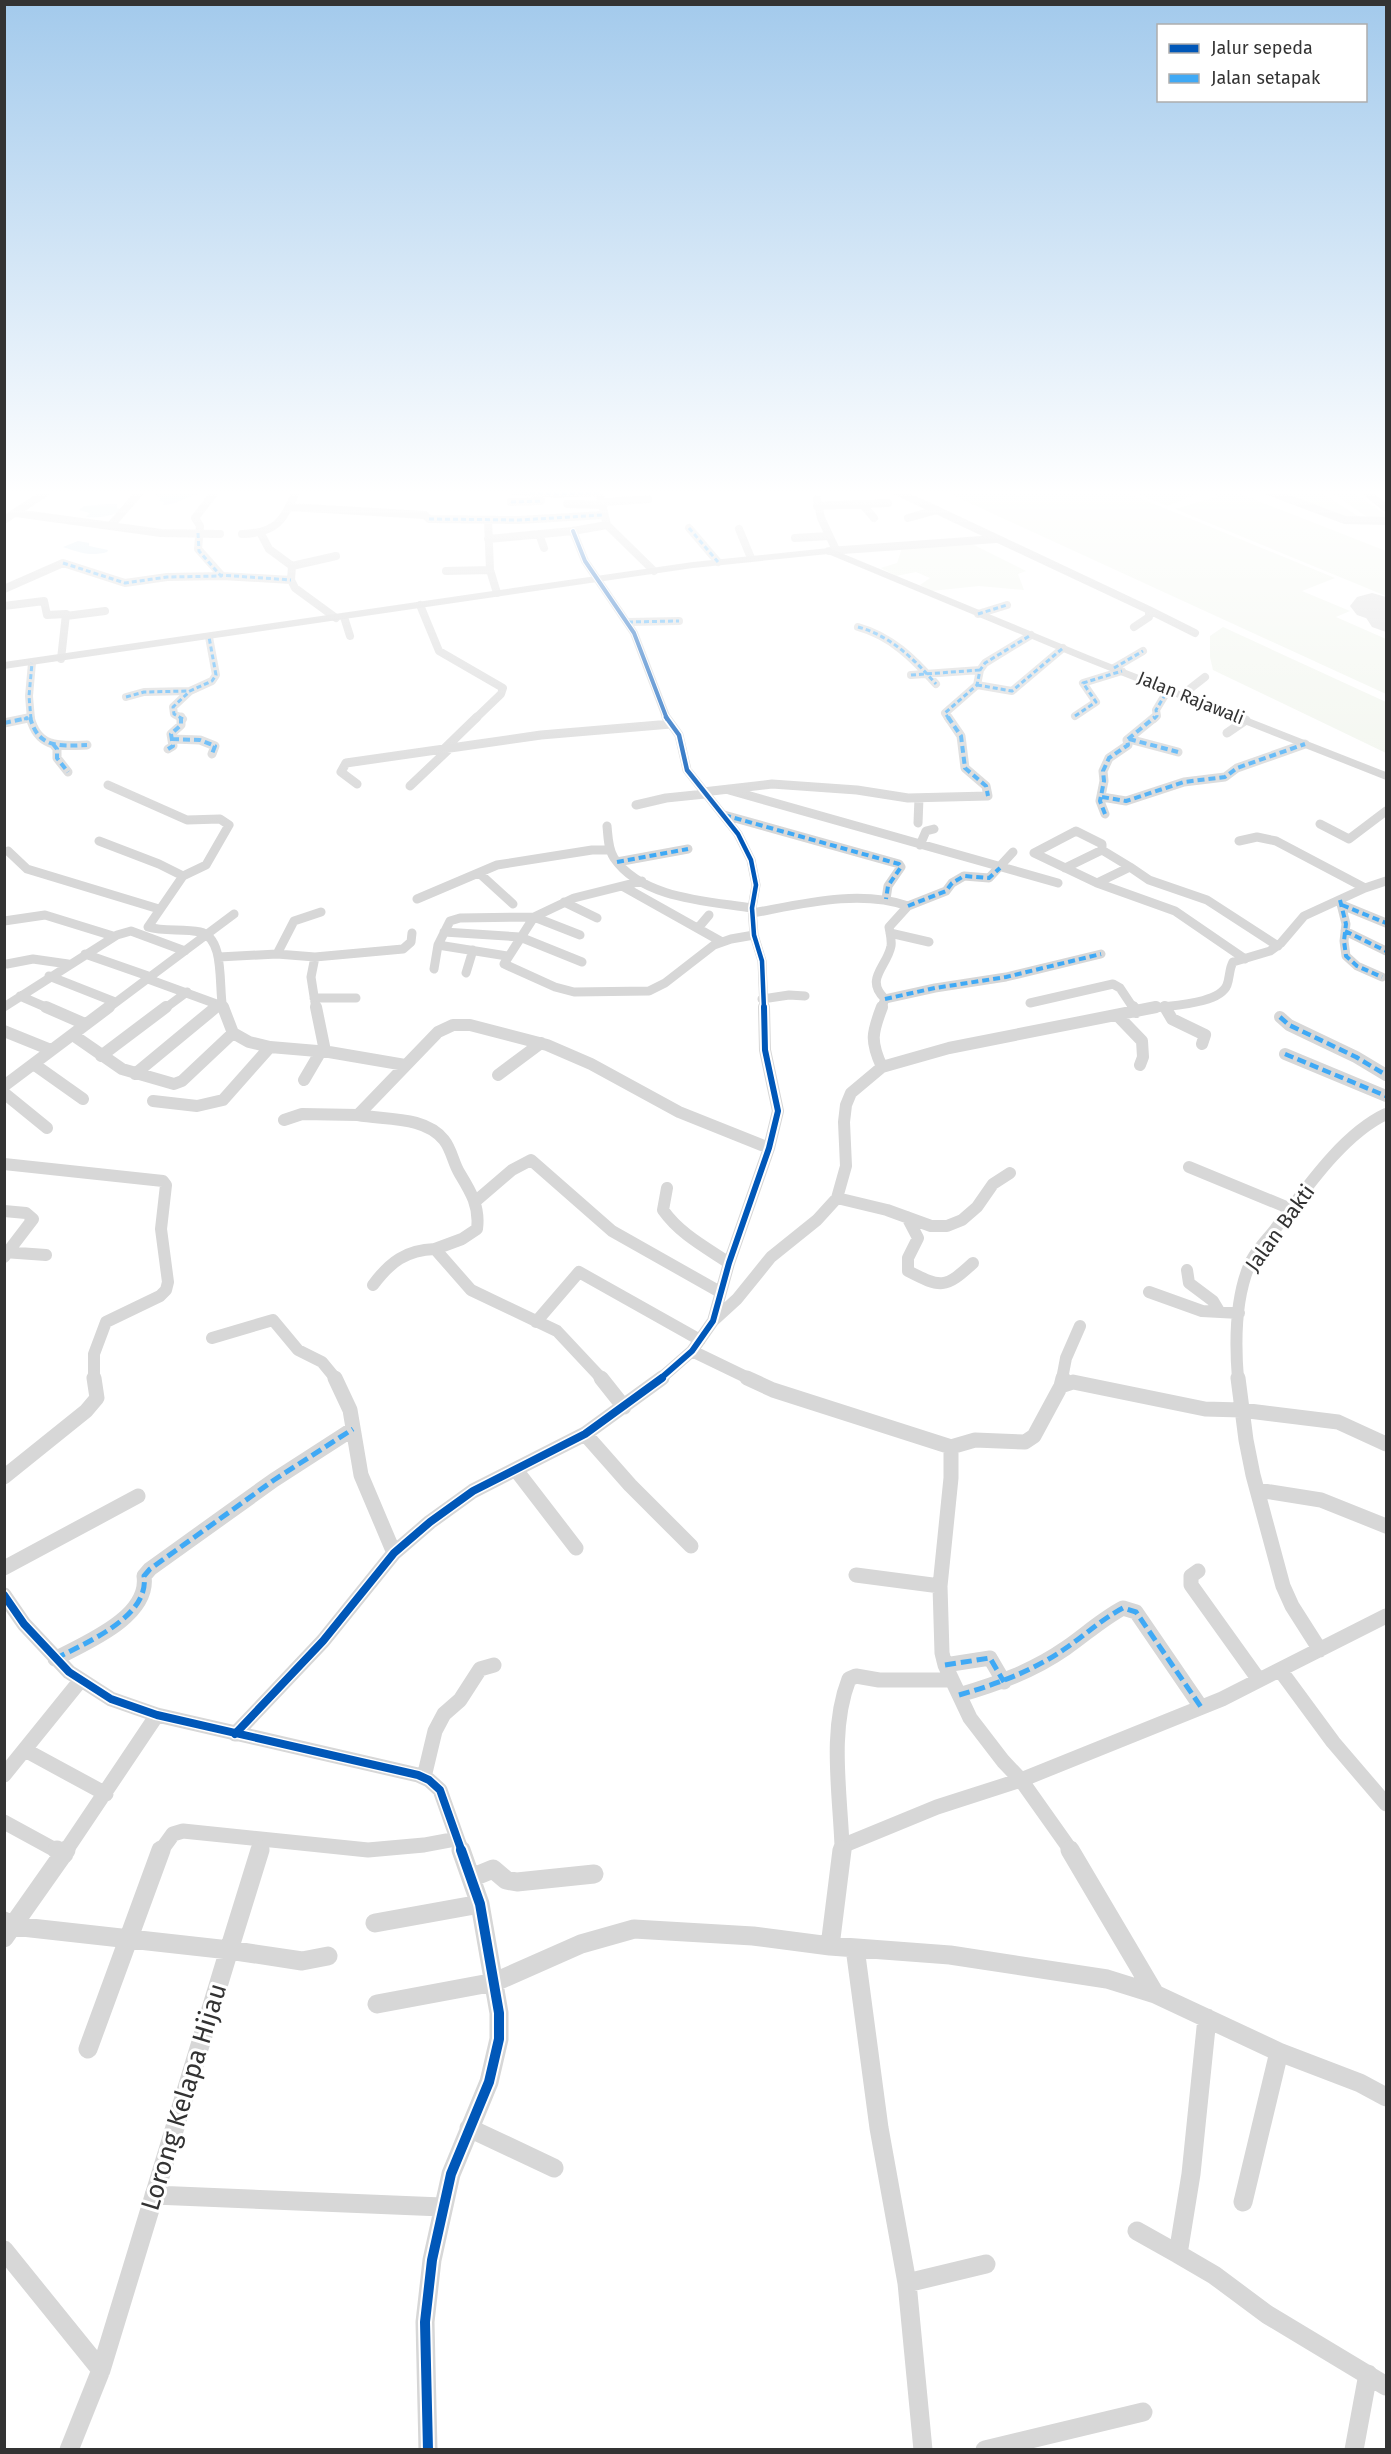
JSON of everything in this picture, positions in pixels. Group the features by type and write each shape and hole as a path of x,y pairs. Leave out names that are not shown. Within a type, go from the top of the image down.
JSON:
{"street":[{"path":"46,606 47,615 63,613 66,616 105,611"},
{"path":"321,606 340,618 350,636"},
{"path":"4,666 340,618 411,606"},
{"path":"410,786 429,771 437,758 501,694 503,688 439,651 421,606"},
{"path":"616,606 628,622 666,717 679,735 687,770 738,834 751,860 756,885 753,911 754,935 762,961 765,1050 778,1112 769,1148 729,1263 713,1321"},
{"name":"Jalan Rajawali","path":"959,606 1386,776"},
{"path":"978,614 1005,606"},
{"path":"1139,606 1195,633"},
{"path":"1134,627 1149,617 1149,610"},
{"path":"61,659 66,616"},
{"path":"628,622 679,621"},
{"path":"858,627 867,629 887,640 927,673 936,684"},
{"path":"636,805 666,798 772,784 804,785 919,798 988,796 986,786 965,768 961,736 945,712 977,685 980,670 986,663 1031,635"},
{"path":"126,697 144,692 190,690 212,681 216,675 209,637"},
{"path":"977,685 1012,691 1063,648"},
{"path":"1075,716 1096,702 1093,696 1083,688 1083,683 1118,670 1143,651"},
{"path":"32,663 28,718 36,735 46,743 87,745"},
{"path":"911,675 980,670"},
{"path":"1182,695 1206,677"},
{"path":"168,749 173,746 171,734 181,725 183,718 174,714 172,707 190,690"},
{"path":"1105,814 1100,801 1103,771 1109,758 1128,745 1129,739 1157,716 1156,710 1168,690"},
{"path":"4,723 28,718"},
{"path":"1227,733 1246,720"},
{"path":"357,784 341,772 346,763 541,735 671,724"},
{"path":"172,739 193,738 208,741 215,746 212,754"},
{"path":"1129,739 1178,752"},
{"path":"53,744 57,749 57,758 68,772"},
{"path":"1102,797 1126,801 1184,782 1225,777 1237,768 1305,744"},
{"path":"108,785 187,820 220,819 229,825 206,865 183,876 148,927"},
{"path":"725,789 1058,883"},
{"path":"918,823 919,798"},
{"path":"1320,824 1349,839 1386,811"},
{"path":"724,815 899,864 901,867 888,886 886,899"},
{"path":"1375,821 1386,825"},
{"path":"607,826 610,849 617,862 642,881 676,894 753,911 800,904 886,899 897,900 908,906"},
{"path":"920,845 926,831 934,829"},
{"path":"1102,850 1102,844 1074,831 1034,853 1097,883 1175,911 1245,959"},
{"path":"1239,841 1257,837 1268,838 1365,888"},
{"path":"99,840 183,876"},
{"path":"417,899 497,865 610,849"},
{"path":"617,862 688,849"},
{"path":"1102,850 1149,880 1207,900 1278,946"},
{"path":"1065,868 1102,850"},
{"path":"8,851 27,869 159,909"},
{"path":"885,999 876,989 876,982 891,945 889,927 908,906 946,891 951,883 964,876 989,878 1013,852"},
{"path":"1097,883 1130,867"},
{"path":"479,873 513,904"},
{"path":"508,965 520,937 534,917 564,902 594,892 624,887 642,881"},
{"path":"235,1734 323,1641 394,1553 449,1507 488,1482 585,1434 624,1407 696,1345 713,1321 737,1299 771,1257 817,1220 837,1198 846,1166 844,1122 846,1105 851,1093 882,1067 948,1048 1164,1006 1186,1004 1216,996 1227,986 1233,962 1259,956 1278,946 1304,916 1341,902 1365,888 1386,881"},
{"path":"624,887 722,942"},
{"path":"564,902 597,918"},
{"path":"1341,902 1386,923"},
{"path":"1341,902 1346,924 1346,956 1357,966 1382,976"},
{"path":"277,954 294,921 321,912"},
{"path":"4,1086 35,1065 85,1024 208,936 234,914"},
{"path":"4,921 45,915 113,936"},
{"path":"698,928 709,915"},
{"path":"434,969 438,945 444,932 450,921 460,918 534,917 580,935"},
{"path":"4,1007 113,936 148,927 163,931 200,932 208,936 215,945 219,957 221,1006 233,1033 249,1042 270,1047 323,1051 405,1065"},
{"path":"131,931 185,951"},
{"path":"1345,931 1386,951"},
{"path":"444,932 520,937 582,962"},
{"path":"219,957 277,954 315,957 403,949 411,942 412,933"},
{"path":"890,933 929,942"},
{"path":"438,945 473,950 548,985 571,992 649,991 660,987 711,946 754,935"},
{"path":"466,973 473,950"},
{"path":"85,954 221,1006"},
{"path":"885,999 1006,977 1101,954"},
{"path":"304,1080 323,1051 311,977 315,957"},
{"path":"6,964 33,959 68,964"},
{"path":"49,976 116,1002"},
{"path":"1030,1003 1113,984 1120,988 1136,1012"},
{"path":"101,1056 186,992"},
{"path":"762,999 789,995 805,996"},
{"path":"20,996 85,1024"},
{"path":"315,998 356,998"},
{"path":"882,1067 873,1047 873,1030 885,999"},
{"path":"135,1074 221,1006"},
{"path":"1164,1006 1172,1019 1205,1035 1202,1044"},
{"path":"1118,1016 1142,1041 1143,1057 1140,1065"},
{"path":"1280,1017 1289,1025 1356,1057 1386,1075"},
{"path":"358,1115 438,1032 452,1024 488,1028 559,1049 677,1111 719,1129 746,1136 769,1148"},
{"path":"4,1031 51,1050"},
{"path":"73,1035 122,1069 178,1083 233,1033"},
{"path":"498,1075 542,1043"},
{"path":"153,1101 187,1105 215,1104 223,1100 270,1047"},
{"path":"1284,1054 1386,1096"},
{"path":"35,1065 83,1099"},
{"path":"4,1072 17,1078"},
{"path":"4,1093 47,1128"},
{"path":"284,1120 302,1114 358,1115 424,1126 438,1133 446,1142 454,1166 477,1200 479,1218 477,1229 462,1239 435,1249 421,1248 401,1254 373,1285"},
{"name":"Jalan Bakti","path":"1320,1650 1288,1599 1258,1490 1241,1410 1236,1349 1239,1313 1243,1282 1249,1264 1321,1172 1370,1122 1380,1114 1386,1114"},
{"path":"477,1200 512,1170 531,1160 612,1231 720,1292"},
{"path":"4,1477 86,1412 96,1400 98,1395 94,1377 94,1354 106,1322 156,1299 164,1293 168,1282 161,1229 166,1185 163,1181 7,1162"},
{"path":"1189,1167 1291,1209"},
{"path":"837,1198 887,1210 931,1226 947,1226 962,1220 977,1207 993,1184 1011,1173"},
{"path":"667,1188 663,1210 667,1216 688,1235 729,1263"},
{"path":"4,1211 26,1214 33,1219 6,1254"},
{"path":"907,1217 918,1238 916,1246 907,1258 905,1265 908,1271 936,1286 944,1287 951,1285 973,1263"},
{"path":"435,1249 471,1290 557,1331 592,1366 624,1407"},
{"path":"6,1254 46,1255"},
{"path":"1187,1270 1189,1283 1213,1301 1218,1311"},
{"path":"536,1322 579,1272 772,1390 951,1447 975,1440 1025,1442 1034,1436 1061,1386 1066,1358 1080,1326"},
{"path":"1149,1292 1202,1311 1239,1313"},
{"path":"212,1338 273,1320 298,1350 321,1362 334,1375 350,1410 361,1475 394,1553"},
{"path":"1061,1386 1073,1382 1205,1409 1241,1410 1338,1422 1386,1444"},
{"path":"55,1659 131,1612 143,1596 146,1586 144,1576 150,1569 274,1480 353,1429"},
{"path":"585,1434 630,1485 691,1546"},
{"path":"951,1447 951,1478 940,1586 942,1653 945,1665 970,1718 1002,1761 1021,1780 1081,1865 1155,1994"},
{"path":"516,1470 576,1548"},
{"path":"1258,1490 1321,1500 1386,1526"},
{"path":"4,1568 138,1496"},
{"path":"1198,1571 1191,1576 1191,1585 1259,1680"},
{"path":"856,1575 940,1586"},
{"path":"4,1595 24,1624 55,1659 80,1682 111,1699 157,1715 424,1778 440,1790 480,1904 499,2013 496,2060 451,2174 432,2260 425,2322 428,2450"},
{"path":"959,1695 1004,1682 1065,1649 1109,1615 1123,1608 1136,1612 1201,1707"},
{"path":"842,1846 937,1807 1021,1780 1201,1707 1386,1616"},
{"path":"945,1665 990,1658 1004,1682"},
{"path":"424,1778 435,1731 444,1714 460,1700 480,1669 494,1665"},
{"path":"1280,1670 1333,1742 1386,1804"},
{"path":"830,1946 842,1846 839,1779 840,1698 849,1679 856,1676 879,1680 952,1680"},
{"path":"4,1775 80,1682"},
{"path":"7,1928 64,1854 157,1715"},
{"path":"25,1750 106,1794"},
{"path":"4,1822 64,1854"},
{"path":"88,2049 161,1850 173,1834 183,1831 368,1850 424,1845 456,1839"},
{"name":"Lorong Kelapa Hijau","path":"69,2450 101,2370 263,1841"},
{"path":"471,1878 493,1869 506,1880 517,1882 594,1874"},
{"path":"375,1923 480,1904"},
{"path":"7,1928 229,1950 279,1959 302,1961 328,1956"},
{"path":"377,2004 495,1982 581,1944 634,1929 753,1936 830,1946 950,1955 1107,1979 1155,1994 1279,2052 1360,2083 1386,2097"},
{"path":"855,1948 879,2128 907,2283 923,2450"},
{"path":"1178,2253 1192,2162 1207,2018"},
{"path":"1243,2202 1279,2052"},
{"path":"469,2128 554,2168"},
{"path":"154,2195 442,2207"},
{"path":"1137,2231 1214,2275 1268,2315 1386,2386"},
{"path":"4,2250 101,2370"},
{"path":"907,2283 986,2264"},
{"path":"1354,2450 1368,2374"},
{"path":"984,2450 1143,2412"}],"shaded area":[{"path":"1193,606 1337,606 1350,611 1336,617 1386,639 1386,694"},
{"path":"1223,627 1386,702 1386,753 1213,670 1210,657 1210,636"}],"taxiway":[{"path":"1386,610 1377,612 1374,616 1378,623 1386,627"}],"runway":[{"path":"1372,606 1386,612"}],"marked path":[{"path":"978,614 1005,606"},
{"path":"628,622 679,621"},
{"path":"858,627 891,641 936,684"},
{"path":"988,796 986,786 965,768 961,736 945,713 977,685 980,670 985,663 1031,635"},
{"path":"168,749 173,746 171,734 181,725 183,718 174,714 173,707 190,691 212,681 216,675 209,637"},
{"path":"977,685 1012,691 1063,648"},
{"path":"1114,668 1143,651"},
{"path":"32,663 29,708 34,730 40,738 49,743 87,745"},
{"path":"911,675 980,670"},
{"path":"1075,716 1096,702 1083,683 1122,671"},
{"path":"1105,814 1100,801 1104,781 1103,771 1109,758 1128,745 1127,740 1157,716 1156,710 1168,690"},
{"path":"126,697 144,692 190,691"},
{"path":"4,723 28,718"},
{"path":"172,739 189,738 205,741 215,746 212,754"},
{"path":"1129,739 1178,752"},
{"path":"53,744 57,749 57,758 68,772"},
{"path":"1102,797 1126,801 1184,782 1225,777 1237,768 1305,744"},
{"path":"724,815 899,864 901,867 888,886 886,899"},
{"path":"617,862 688,849"},
{"path":"908,906 946,891 952,883 964,876 989,878 1000,868"},
{"path":"1340,900 1346,924 1344,941 1346,956 1357,966 1382,977"},
{"path":"1342,905 1386,923"},
{"path":"1345,931 1386,951"},
{"path":"885,999 935,988 1006,977 1101,954"},
{"path":"1280,1017 1289,1025 1356,1057 1386,1075"},
{"path":"1285,1054 1386,1096"},
{"path":"55,1659 93,1639 131,1612 145,1590 144,1576 150,1569 274,1480 353,1429"},
{"path":"959,1695 1004,1682 1065,1649 1109,1615 1123,1608 1136,1612 1201,1707"},
{"path":"945,1665 990,1658 1004,1682"}],"cycle path":[{"path":"235,1734 323,1641 394,1553 430,1522 473,1491 585,1434 606,1420 657,1382 692,1351 713,1321 729,1263 769,1148 778,1111 765,1050 762,961 754,935 752,908 756,885 751,860 738,834 687,770 679,735 666,717 634,633 617,606"},
{"path":"4,1595 24,1624 69,1672 111,1699 157,1715 418,1775 429,1780 440,1790 480,1904 499,2013 499,2039 489,2082 451,2174 432,2260 425,2322 428,2450"}]}
